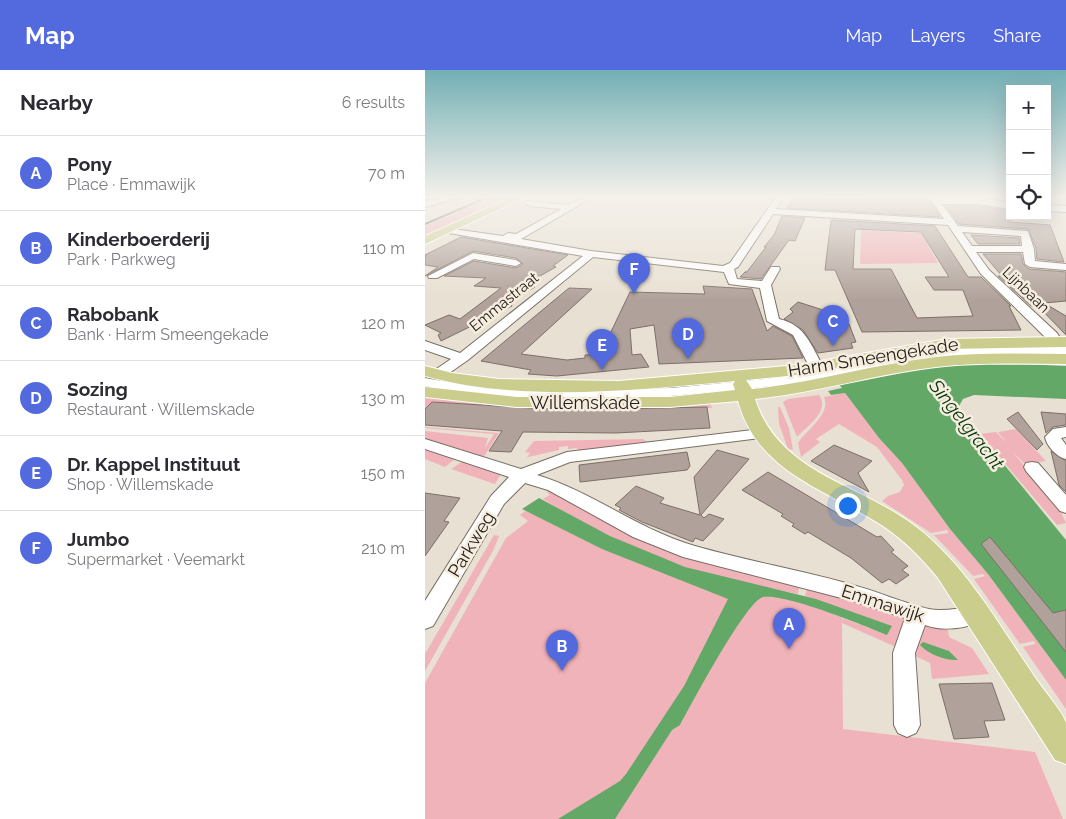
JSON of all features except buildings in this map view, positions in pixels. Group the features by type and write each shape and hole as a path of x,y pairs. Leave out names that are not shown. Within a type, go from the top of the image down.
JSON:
{"main road":[{"path":"425,240 444,232"},
{"path":"425,245 445,232"},
{"name":"Harm Smeengekade","path":"743,386 817,368 940,344 1064,350"},
{"name":"Harm Smeengekade","path":"743,386 784,391 935,362 1064,350"},
{"name":"Willemskade","path":"429,376 499,384 583,387 743,386"},
{"path":"743,386 749,412 761,434 777,452 800,469 883,516 917,539 947,570 1066,749"},
{"name":"Willemskade","path":"425,392 479,399 572,403 662,402 743,386"}],"street":[{"path":"460,232 591,254 728,268 734,265 757,232"},
{"path":"465,232 518,238 528,232"},
{"name":"Lijnbaan","path":"956,232 967,249 997,286 1064,350"},
{"path":"1015,232 1025,233 1031,264 1066,267"},
{"path":"471,242 484,244 468,253 473,256"},
{"path":"505,272 543,246"},
{"path":"967,249 1029,249"},
{"name":"Emmastraat","path":"429,376 463,357 591,254"},
{"path":"433,276 473,256 523,258"},
{"path":"728,268 733,282 765,285"},
{"path":"775,269 765,285 773,321 787,324 800,333 817,368"},
{"path":"425,345 441,352 463,357"},
{"path":"1066,432 1059,432 1053,437 1054,442 1066,454"},
{"path":"525,475 549,462 567,457 761,434"},
{"name":"Emmawijk","path":"425,444 525,475 585,502 640,532 690,552 853,593 917,615 939,620 977,615"},
{"path":"1032,467 1066,507"},
{"name":"Parkweg","path":"425,620 497,500 525,475"},
{"path":"907,726 904,653 917,615"}],"shaded area":[{"path":"425,232 436,232 425,237"},
{"path":"861,232 921,233 938,263 860,264"},
{"path":"845,393 879,438 902,463 950,529 988,574 1066,680 1066,709 1023,647 1035,644 1034,641 1020,644 974,579 985,576 983,574 973,576 934,535 948,533 947,530 931,533 882,501 888,496 900,492 904,485 877,447 839,424 816,439 820,442 801,457 798,443 821,416 825,404 824,397"},
{"path":"425,394 710,403 712,408 565,410 432,402 425,409"},
{"path":"819,395 822,401 820,413 797,437 783,402 788,399"},
{"path":"778,407 780,407 789,428 793,450 788,449 779,424"},
{"path":"425,427 499,433 483,458 425,439 425,431 488,438 485,448 494,434"},
{"path":"1016,429 1046,461 1025,464 1012,451 1059,508 1066,523 1057,525 980,434 996,432 1007,443 998,432"},
{"path":"643,439 648,442 579,450 576,448 568,449 568,446 559,447 559,450 528,457 530,453 525,452 534,441"},
{"path":"425,448 455,459 445,467 425,459"},
{"path":"463,461 501,474 495,484 451,469"},
{"path":"551,489 595,514 800,582 798,594 713,575 648,553 594,528 543,499 550,495 547,492"},
{"path":"525,511 694,576 841,611 842,620 843,618 887,635 891,626 805,596 808,584 903,616 906,620 898,648 842,623 843,729 1035,752 1063,819 425,819 425,683 506,538 528,521 520,515"},
{"path":"494,535 499,536 494,549 425,671 425,654"},
{"path":"929,625 948,629 949,637 972,648 989,674 932,679 930,663 911,654 923,627"}],"water":[{"name":"Singelgracht","path":"981,362 1066,366 1066,399 974,395 963,399 959,406 966,418 1066,540 1066,680 988,574 950,529 902,463 879,438 845,393 831,395 828,391 842,388 837,382 926,365"},
{"path":"539,498 610,536 685,567 816,599 892,626 887,635 806,605 774,597 763,597 744,616 732,634 680,725 672,730 615,819 558,819 620,781 626,774 684,686 728,599 602,549 522,509"},
{"path":"923,642 949,651 958,660 932,654 920,645"}],"place":[{"name":"Jumbo","path":"634,294"},
{"name":"Rabobank","path":"833,346"},
{"name":"Sozing","path":"688,359"},
{"name":"Dr. Kappel Instituut","path":"602,370"},
{"name":"Pony","path":"789,649"},
{"name":"Kinderboerderij","path":"562,671"}]}
